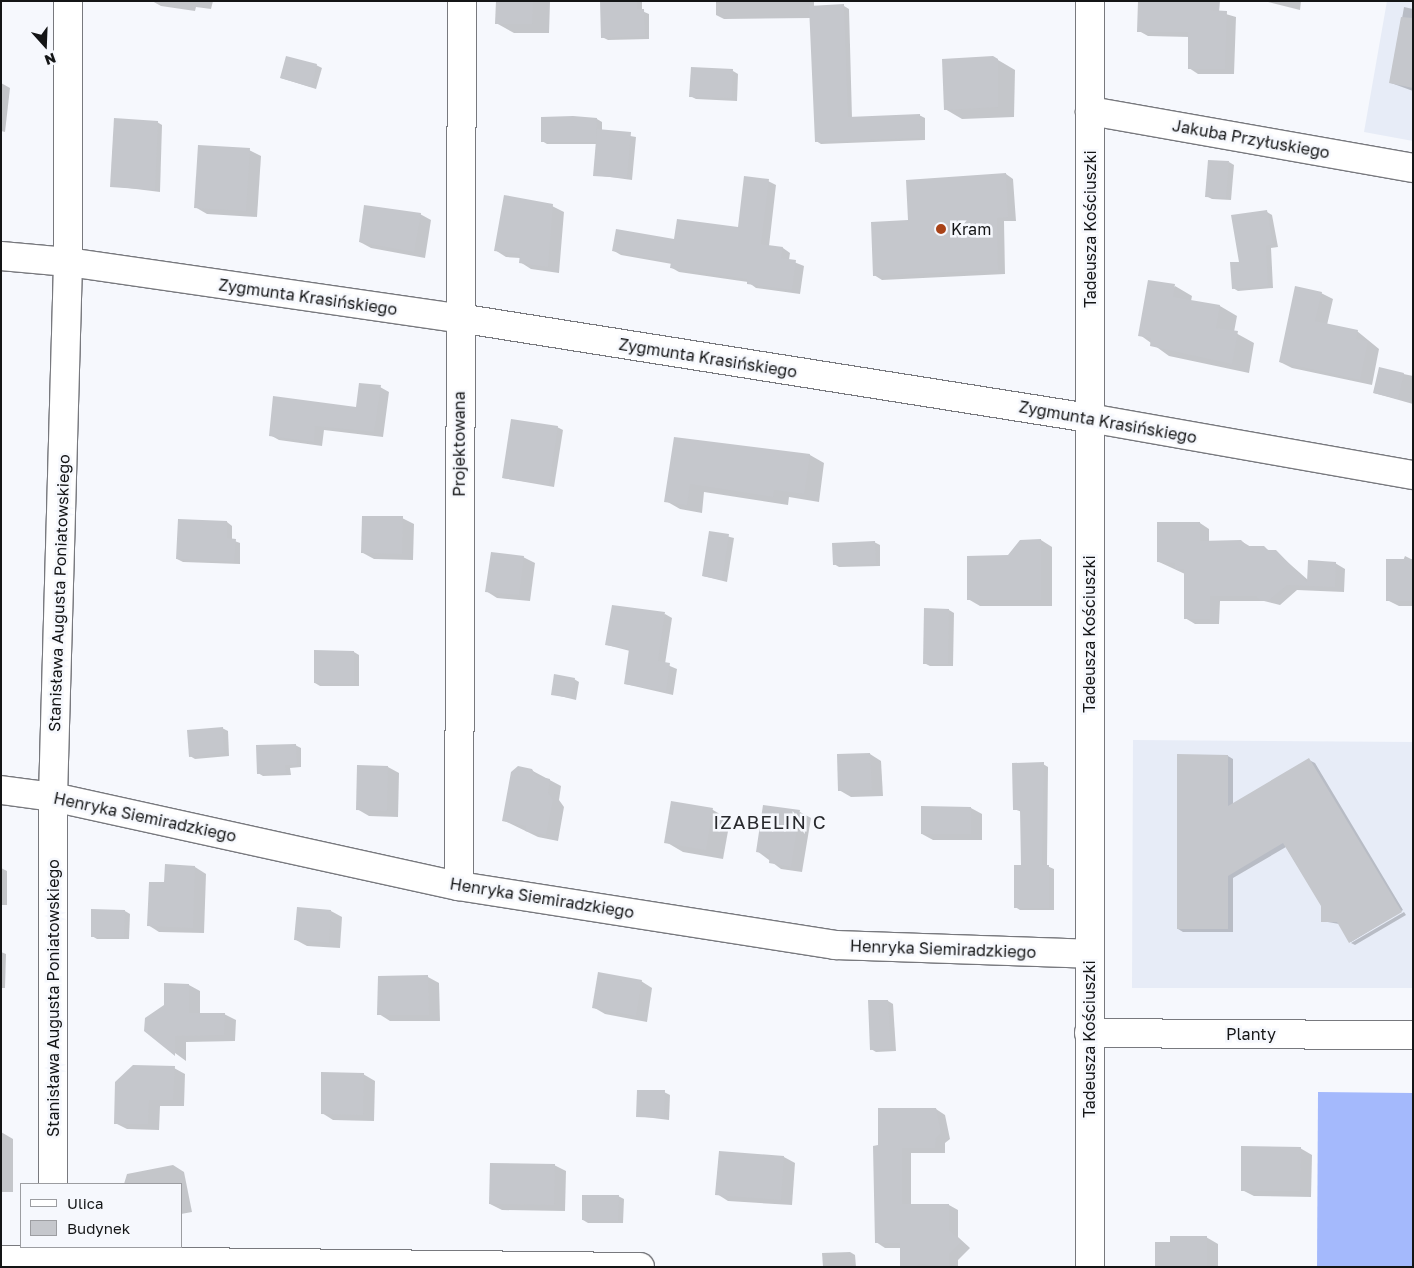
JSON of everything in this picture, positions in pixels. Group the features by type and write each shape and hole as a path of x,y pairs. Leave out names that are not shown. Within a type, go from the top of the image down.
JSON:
{"street":[{"name":"Stanisława Augusta Poniatowskiego","path":"52,1183 53,797 68,262 68,1"},
{"name":"Projektowana","path":"459,886 459,318 462,1"},
{"name":"Tadeusza Kościuszki","path":"1090,1 1090,1267"},
{"name":"Jakuba Przyłuskiego","path":"1090,111 1413,168"},
{"name":"Zygmunta Krasińskiego","path":"1,256 68,262 459,318 1089,418 1413,475"},
{"name":"Henryka Siemiradzkiego","path":"1,790 53,797 459,886 835,945 1089,954"},
{"name":"Planty","path":"1089,1033 1413,1035"},
{"path":"1,1260 52,1258 438,1266 640,1267"}],"shaded area":[{"path":"1387,1 1413,1 1413,141 1364,132"},
{"path":"1133,740 1413,742 1413,988 1132,988"},
{"path":"1318,1092 1413,1093 1413,1267 1317,1267"}],"building":[{"path":"496,1 533,1 532,24 495,24"},
{"path":"600,1 637,1 637,9 644,9 645,36 601,38"},
{"path":"1138,1 1210,1 1210,10 1227,11 1225,69 1188,69 1188,32 1137,32"},
{"path":"844,4 848,117 920,114 920,138 815,142 809,6"},
{"path":"1401,17 1413,18 1413,88 1389,83"},
{"path":"286,56 317,64 311,87 280,78"},
{"path":"993,56 998,59 998,107 944,110 942,59"},
{"path":"691,67 733,69 732,98 689,97"},
{"path":"573,116 597,118 596,142 541,142 541,117"},
{"path":"114,118 158,121 155,190 110,187"},
{"path":"597,129 631,132 627,178 593,176"},
{"path":"198,145 250,148 246,211 194,208"},
{"path":"1208,160 1229,161 1226,198 1205,197"},
{"path":"1006,173 1008,217 997,218 998,270 873,276 871,222 908,220 906,180"},
{"path":"744,176 769,179 761,244 783,247 781,258 796,260 792,290 747,284 747,279 670,268 671,262 612,251 616,229 674,239 677,219 738,227"},
{"path":"504,195 553,204 548,267 519,263 520,254 494,251"},
{"path":"364,205 421,213 414,252 359,242"},
{"path":"1267,210 1273,244 1266,246 1268,286 1232,289 1230,262 1239,262 1231,215"},
{"path":"1148,280 1175,284 1173,297 1220,305 1216,328 1238,331 1232,364 1150,346 1151,338 1138,336"},
{"path":"1295,286 1322,292 1315,321 1358,330 1356,339 1368,341 1360,380 1279,362"},
{"path":"1379,367 1404,373 1398,399 1373,393"},
{"path":"359,383 381,385 374,432 315,426 314,442 269,436 273,396 356,407"},
{"path":"511,419 558,426 549,485 502,478"},
{"path":"674,437 810,454 804,494 774,490 773,497 690,484 687,505 664,502"},
{"path":"362,516 403,516 402,554 361,553"},
{"path":"178,519 227,521 227,538 236,539 234,562 176,559"},
{"path":"1157,522 1200,522 1200,541 1241,540 1247,546 1264,546 1268,550 1276,550 1307,582 1308,560 1336,562 1335,587 1287,585 1269,600 1260,600 1256,596 1210,596 1210,619 1184,619 1184,569 1175,569 1175,563 1157,562"},
{"path":"709,531 729,534 722,580 702,576"},
{"path":"1041,539 1041,600 967,600 967,556 1008,555 1020,540"},
{"path":"875,541 876,564 833,565 832,543"},
{"path":"491,552 524,556 519,595 485,592"},
{"path":"1386,559 1413,559 1413,601 1386,601"},
{"path":"612,605 665,612 658,661 670,663 666,691 624,684 629,649 605,645"},
{"path":"924,608 949,609 948,664 923,664"},
{"path":"314,650 354,651 354,684 314,683"},
{"path":"554,674 575,678 571,698 551,695"},
{"path":"223,727 224,753 189,757 187,730"},
{"path":"296,744 297,765 285,765 286,773 257,774 256,745"},
{"path":"870,753 872,790 838,791 837,754"},
{"path":"1177,754 1228,755 1228,806 1309,758 1402,912 1349,943 1337,922 1321,922 1321,906 1283,843 1228,876 1228,929 1177,929"},
{"path":"1044,762 1042,865 1049,865 1049,908 1014,908 1014,865 1021,865 1020,810 1013,810 1012,763"},
{"path":"357,765 388,766 387,811 356,810"},
{"path":"518,766 532,769 536,776 550,779 548,793 553,800 546,835 525,831 526,826 502,821 511,772"},
{"path":"671,801 713,808 706,850 664,843"},
{"path":"763,805 800,810 791,867 769,863 770,854 756,852"},
{"path":"921,806 971,807 971,834 921,834"},
{"path":"165,864 195,866 193,928 147,926 149,882 164,882"},
{"path":"297,907 331,910 329,943 294,940"},
{"path":"91,909 125,910 124,937 91,937"},
{"path":"598,972 642,980 636,1016 592,1008"},
{"path":"428,975 429,1015 377,1015 378,976"},
{"path":"164,983 189,984 189,1013 225,1013 224,1035 175,1036 175,1056 144,1031 145,1018 164,1005"},
{"path":"868,1000 888,1000 891,1049 870,1050"},
{"path":"133,1065 175,1066 173,1100 149,1100 148,1124 114,1124 115,1082"},
{"path":"321,1072 364,1073 363,1115 321,1114"},
{"path":"637,1090 665,1090 664,1118 636,1117"},
{"path":"878,1108 936,1108 941,1133 936,1138 935,1148 902,1148 902,1204 949,1204 949,1230 961,1242 949,1254 949,1267 919,1264 916,1267 900,1267 900,1243 875,1243 873,1146 878,1145"},
{"path":"1241,1146 1301,1147 1300,1191 1241,1191"},
{"path":"719,1151 784,1156 781,1200 715,1195"},
{"path":"490,1163 555,1164 554,1205 489,1204"},
{"path":"582,1195 619,1195 618,1221 582,1220"},
{"path":"1170,1236 1207,1236 1207,1267 1155,1267 1155,1242 1170,1242"}],"place":[{"name":"Kram","path":"941,229"}],"district":[{"name":"IZABELIN C","path":"770,822"}]}
